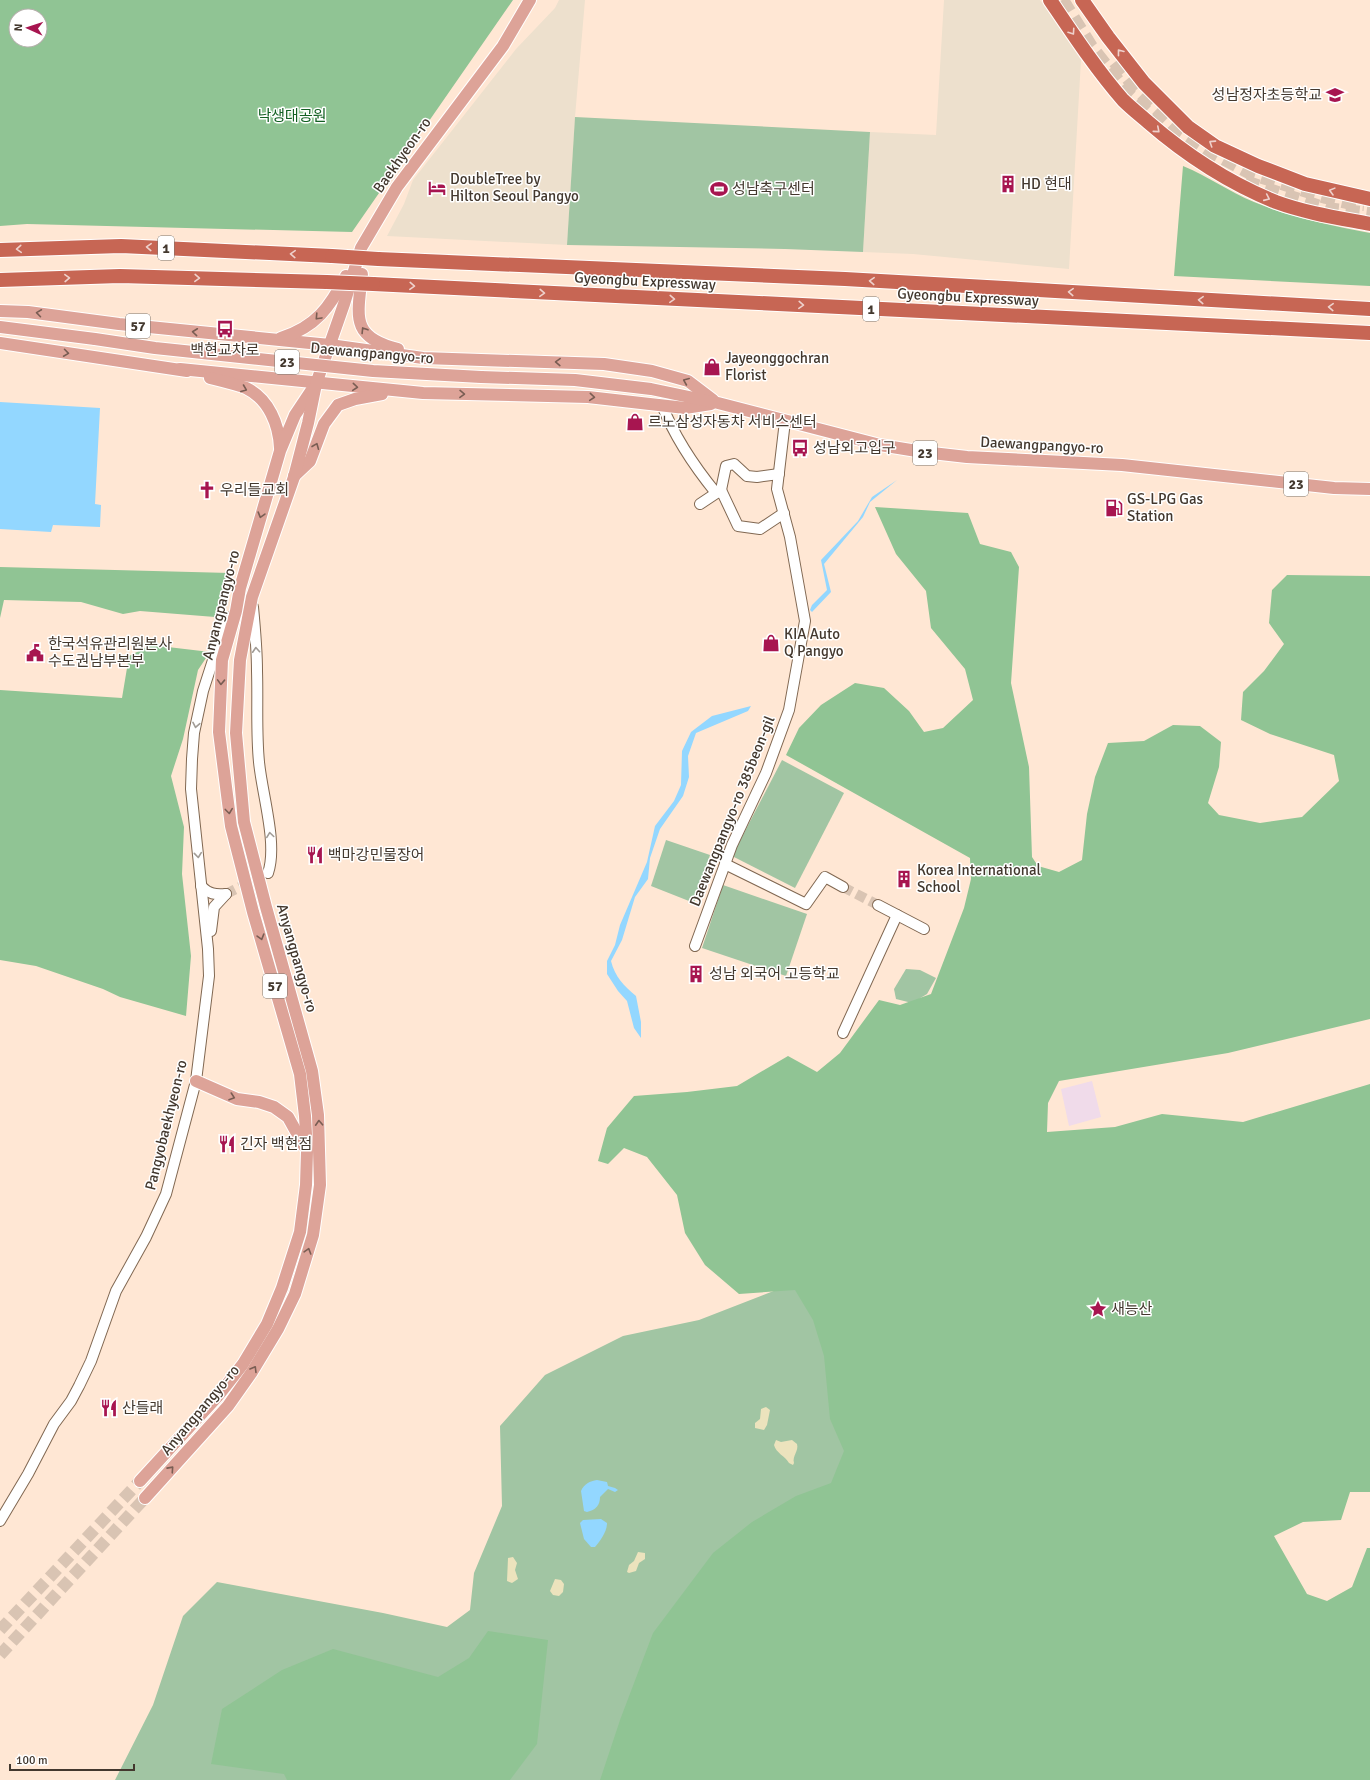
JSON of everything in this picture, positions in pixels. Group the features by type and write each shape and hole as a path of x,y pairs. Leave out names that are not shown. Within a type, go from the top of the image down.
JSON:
{"highway":[{"path":"1050,0 1088,56 1124,101 1170,141 1198,161 1238,185 1277,202 1312,213 1370,224"},
{"path":"1082,0 1108,37 1144,83 1188,127 1215,146 1258,166 1305,184 1337,193 1370,199"},
{"name":"Gyeongbu Expressway","path":"0,250 121,246 837,279 1370,309"},
{"name":"Gyeongbu Expressway","path":"0,280 120,276 327,282 1370,333"}],"main road":[{"name":"Baekhyeon-ro","path":"330,345 361,248 397,187 503,46 530,0"},
{"path":"276,340 311,325 337,292 361,248"},
{"path":"361,248 362,270 358,313 362,329 369,337 386,346 423,358"},
{"name":"57","path":"0,311 28,312 118,324 276,340"},
{"name":"Daewangpangyo-ro","path":"0,327 155,348 373,371 604,383 657,391 718,403 880,445 945,455 1122,465 1334,488 1370,489"},
{"name":"Daewangpangyo-ro","path":"276,340 330,345 423,358 604,364 652,372 688,381 718,403"},
{"name":"57","path":"0,343 180,369 247,389 262,400 272,415 279,433 280,451"},
{"name":"Anyangpangyo-ro","path":"145,1498 228,1406 252,1372 278,1329 295,1294 313,1235 320,1185 318,1115 312,1071 244,822 236,733 240,660 252,597 294,477 308,424 316,384 330,345"},
{"name":"Daewangpangyo-ro","path":"180,369 316,384 423,393 588,397 685,408 718,403"},
{"name":"Anyangpangyo-ro","path":"140,1481 217,1397 242,1364 267,1324 282,1288 300,1232 306,1185 307,1152 305,1116 300,1074 253,912 231,826 219,732 222,660 236,610 240,588 280,451 295,415 316,384"},
{"path":"294,477 310,461 324,424 338,405 354,399 376,395 423,393"},
{"path":"196,1081 237,1099 259,1102 274,1107 288,1117 298,1132 307,1152"}],"street":[{"path":"662,405 671,429 699,473 718,492 738,526 760,529 784,513"},
{"name":"Daewangpangyo-ro 385beon-gil","path":"695,946 725,864 766,773 789,710 805,621 790,537 777,489 784,421"},
{"path":"700,504 718,492 726,466 734,464 747,476 757,477 779,474"},
{"path":"252,597 257,669 257,730 259,762 270,838 272,863 268,873"},
{"name":"Pangyobaekhyeon-ro","path":"0,1521 28,1474 54,1424 71,1401 79,1386 91,1361 116,1291 146,1237 166,1194 196,1081 209,976 208,948 192,788 194,733 203,691 223,629 236,610"},
{"path":"725,864 806,904 824,877 843,887"},
{"path":"201,886 207,892 212,894 226,894 214,907 208,948"},
{"path":"878,905 924,929"},
{"path":"843,1033 897,915"}],"shaded area":[{"path":"559,0 585,0 575,117 567,245 387,236 404,204 413,180 516,49 555,8"},
{"path":"944,0 1040,0 1081,60 1069,269 913,254 863,252 870,132 936,135"},
{"path":"1092,1081 1101,1117 1069,1126 1061,1089"}],"green space":[{"name":"낙생대공원","path":"0,0 513,0 352,232 27,224 0,226"},
{"name":"성남축구센터","path":"575,117 870,132 863,252 567,245"},
{"path":"1183,166 1201,174 1236,194 1268,208 1311,220 1370,233 1370,286 1174,276"},
{"path":"875,507 968,513 980,544 1011,552 1019,567 1011,683 1029,767 1032,857 1038,866 1059,872 1082,860 1087,814 1095,777 1108,743 1144,741 1173,725 1200,726 1221,742 1219,767 1208,803 1219,815 1260,823 1302,817 1339,781 1334,755 1270,734 1241,720 1243,692 1264,671 1284,644 1269,623 1272,590 1287,575 1370,576 1370,1019 1228,1053 1059,1081 1048,1103 1047,1132 1115,1127 1162,1114 1243,1122 1370,1084 1370,1492 1350,1492 1341,1520 1303,1522 1274,1536 1307,1594 1327,1601 1352,1587 1367,1548 1370,1548 1370,1780 600,1780 620,1720 653,1633 713,1553 752,1522 796,1496 831,1483 844,1451 830,1419 824,1356 813,1320 795,1290 739,1294 705,1265 685,1233 677,1195 647,1157 624,1148 608,1164 598,1161 607,1128 634,1096 737,1086 788,1056 817,1072 840,1053 879,1000 900,1005 931,994 964,908 971,879 970,858 786,755 799,728 821,705 855,683 884,688 909,711 924,732 943,728 973,700 965,669 931,628 926,591 896,554"},
{"path":"0,567 230,573 224,595 215,617 140,611 123,614 81,602 4,600 0,618"},
{"path":"151,645 210,652 198,670 183,739 171,776 184,827 182,874 191,956 186,1016 120,997 103,989 36,966 0,960 0,690 122,698 129,656"},
{"path":"782,760 844,793 795,888 732,856"},
{"path":"666,840 710,855 694,903 651,886"},
{"path":"723,885 807,914 786,976 702,948"},
{"path":"906,969 920,970 936,978 927,994 912,1003 896,999 894,989"},
{"path":"802,1280 884,1427 622,1780 115,1780 153,1705 183,1616 217,1582 383,1613 447,1627 470,1610 474,1573 502,1506 500,1426 545,1375 623,1336 699,1320"},
{"path":"488,1631 548,1640 537,1744 510,1780 287,1780 284,1774 211,1764 222,1709 282,1670 333,1649 438,1677 469,1658"}],"sand":[{"path":"766,1407 770,1410 767,1425 764,1430 755,1428 755,1423 760,1419 761,1409"},
{"path":"776,1440 781,1442 792,1440 797,1444 793,1465 789,1463 775,1448 774,1445"},
{"path":"638,1552 645,1553 645,1559 639,1563 636,1571 629,1573 627,1572 629,1565 634,1561"},
{"path":"513,1557 517,1563 515,1570 518,1579 512,1583 507,1581 508,1558"},
{"path":"555,1579 561,1580 564,1584 563,1592 559,1596 553,1595 550,1591"}],"water":[{"path":"0,402 100,408 95,504 101,505 100,527 53,525 51,532 0,529"},
{"path":"897,480 870,502 863,517 824,564 831,592 812,612 810,610 812,605 827,590 821,560 858,521 872,497"},
{"path":"751,706 748,711 696,733 688,756 689,777 683,796 660,829 650,858 648,879 635,897 622,940 611,961 620,981 636,996 641,1022 641,1038 634,1028 627,1001 618,991 607,974 607,961 615,945 620,925 647,862 655,826 674,801 681,785 682,751 691,732 712,716"},
{"path":"597,1480 607,1482 608,1486 618,1490 615,1492 608,1489 600,1497 598,1505 595,1508 587,1512 584,1511 581,1491 588,1483"},
{"path":"601,1519 607,1523 605,1533 595,1547 591,1547 584,1539 580,1523 583,1520"}],"tunnel":[{"path":"1062,0 1091,47 1128,94 1159,123"},
{"path":"1115,62 1135,87 1179,130 1210,151 1253,174 1326,197 1351,203 1364,204"},
{"path":"1245,182 1326,209 1370,214"},
{"path":"226,894 264,875"},
{"path":"843,887 878,905"},
{"path":"0,1630 140,1481"},
{"path":"0,1655 145,1498"}],"place":[{"name":"성남정자초등학교","path":"1335,95"},
{"name":"HD 현대","path":"1008,184"},
{"name":"DoubleTree by Hilton Seoul Pangyo","path":"437,188"},
{"name":"성남축구센터","path":"719,189"},
{"name":"백현교차로","path":"225,329"},
{"name":"Jayeonggochran Florist","path":"712,367"},
{"name":"르노삼성자동차 서비스센터","path":"635,422"},
{"name":"성남외고입구","path":"800,448"},
{"name":"우리들교회","path":"207,490"},
{"name":"GS-LPG Gas Station","path":"1114,508"},
{"name":"KIA Auto Q Pangyo","path":"771,643"},
{"name":"한국석유관리원본사 수도권남부본부","path":"35,653"},
{"name":"백마강민물장어","path":"315,855"},
{"name":"Korea International School","path":"904,879"},
{"name":"성남 외국어 고등학교","path":"696,974"},
{"name":"긴자 백현점","path":"227,1144"},
{"name":"새능산","path":"1098,1309"},
{"name":"산들래","path":"109,1408"}]}
